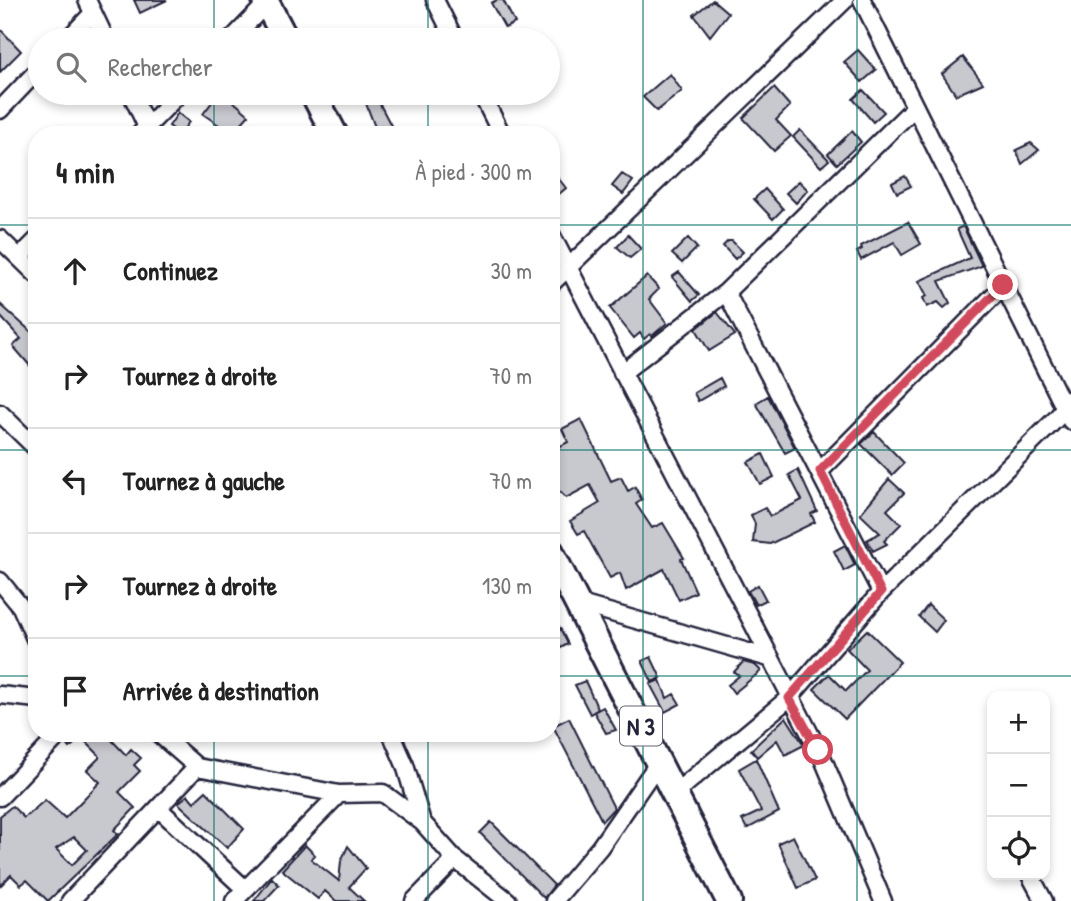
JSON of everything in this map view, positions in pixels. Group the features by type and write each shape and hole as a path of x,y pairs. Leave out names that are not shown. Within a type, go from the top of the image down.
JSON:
{"main road":[{"path":"266,2 280,28"},
{"path":"317,105 325,126"},
{"name":"N 3","path":"560,570 729,901"}],"street":[{"path":"435,0 449,28"},
{"path":"560,276 643,192 781,65 845,0"},
{"path":"675,793 789,698 881,592 1069,409 1003,285 862,0"},
{"path":"242,28 266,2"},
{"path":"75,28 90,7 100,28"},
{"path":"0,110 28,81"},
{"path":"135,105 141,126"},
{"path":"148,126 168,105"},
{"path":"487,105 498,126"},
{"path":"622,373 726,292 915,107"},
{"path":"0,239 28,265"},
{"path":"20,257 28,249"},
{"path":"560,252 822,759 883,901"},
{"path":"820,471 1003,285"},
{"path":"726,292 881,592"},
{"path":"0,413 28,440"},
{"path":"0,580 21,607 28,622"},
{"path":"577,603 769,658"},
{"path":"0,695 28,698"},
{"path":"0,797 52,742"},
{"path":"168,742 197,767 339,794 383,793 422,822 455,859 508,901"},
{"path":"395,742 405,765 422,822"},
{"path":"554,901 600,847 659,762"},
{"path":"70,901 197,767"},
{"path":"158,808 240,895 339,794"},
{"path":"414,901 455,859"},
{"path":"1033,880 1044,901"}],"building":[{"path":"134,0 167,0 140,13"},
{"path":"503,0 515,23 505,28 491,3"},
{"path":"713,0 728,13 710,36 694,15"},
{"path":"0,29 21,51 0,72"},
{"path":"858,50 876,70 862,82 844,62"},
{"path":"963,57 983,83 956,95 942,74"},
{"path":"670,74 682,91 657,111 643,97"},
{"path":"774,88 790,106 776,120 791,136 774,151 743,118"},
{"path":"863,90 884,112 873,122 853,99"},
{"path":"210,105 238,105 249,115 239,126 220,126 203,114"},
{"path":"367,105 380,105 391,126 375,126"},
{"path":"178,113 189,122 186,126 169,126"},
{"path":"800,130 829,160 821,167 793,137"},
{"path":"852,131 861,142 837,164 828,154"},
{"path":"1031,143 1039,150 1022,164 1016,150"},
{"path":"622,174 633,181 623,194 612,186"},
{"path":"905,176 911,186 897,193 892,183"},
{"path":"560,180 566,188 560,193"},
{"path":"799,181 808,190 796,203 786,193"},
{"path":"765,189 783,209 773,219 754,199"},
{"path":"908,222 921,244 902,255 894,242 861,260 857,252 862,249 861,246"},
{"path":"963,226 982,266 939,281 950,303 944,308 938,302 927,307 923,298 927,296 919,281 970,258 957,229"},
{"path":"628,235 641,249 630,258 617,247"},
{"path":"688,238 697,248 682,263 672,254"},
{"path":"732,241 743,252 735,259 723,246"},
{"path":"679,272 699,295 692,301 672,277"},
{"path":"647,276 659,289 649,299 667,323 652,336 650,334 644,339 640,333 634,338 610,308"},
{"path":"0,304 28,329 28,364 13,346 21,339 0,316"},
{"path":"717,312 735,335 709,351 696,329"},
{"path":"720,378 724,386 698,401 694,393"},
{"path":"768,396 795,448 785,453 756,403"},
{"path":"581,419 611,481 621,477 628,491 635,487 642,500 636,504 652,528 663,523 684,558 681,559 696,592 679,600 664,569 626,590 620,573 610,578 584,531 578,534 570,521 600,503 590,485 566,498 560,492 560,446 568,442 562,429"},
{"path":"874,432 904,463 892,475 861,444"},
{"path":"763,454 774,477 760,484 748,462"},
{"path":"798,470 817,511 811,514 815,522 770,544 753,542 755,524 751,515 765,508 770,516 802,500 789,475"},
{"path":"889,479 904,493 887,510 901,524 884,541 887,544 873,551 867,540 880,533 860,514"},
{"path":"845,545 855,565 844,571 834,551"},
{"path":"758,585 766,600 756,605 748,591"},
{"path":"928,605 944,620 935,632 919,617"},
{"path":"560,628 568,644 560,648"},
{"path":"867,630 900,662 845,719 814,689 829,674 846,691 867,670 847,649"},
{"path":"651,657 661,678 652,682 642,661"},
{"path":"743,662 755,665 761,671 734,693 728,685 739,676 734,672"},
{"path":"660,680 667,698 674,694 680,704 665,712 650,684"},
{"path":"585,681 598,709 590,714 575,685"},
{"path":"603,707 616,730 606,733 594,712"},
{"path":"786,717 804,745 785,755 777,740 757,757 751,750"},
{"path":"569,718 614,808 602,821 560,740 560,722"},
{"path":"66,742 76,742 70,748"},
{"path":"86,742 114,742 126,755 131,749 141,758 134,765 140,771 119,792 135,808 114,830 118,834 48,901 27,880 21,885 11,875 0,886 0,816 12,806 24,818 45,800 65,818 100,782 87,770 99,755","holes":["74,837 87,850 72,865 56,849"]},
{"path":"756,759 779,812 747,829 742,820 761,811 739,769"},
{"path":"206,791 244,829 227,848 178,803 188,795 194,802"},
{"path":"491,822 554,885 544,898 480,833"},
{"path":"793,836 815,880 798,888 778,843"},
{"path":"305,845 315,855 311,859 339,881 341,861 348,846 366,868 349,887 364,901 336,901 325,891 318,899 282,870"},
{"path":"272,878 279,885 264,901 254,901"}],"route":[{"path":"818,750 789,698 881,592 820,471 1003,285"}]}
